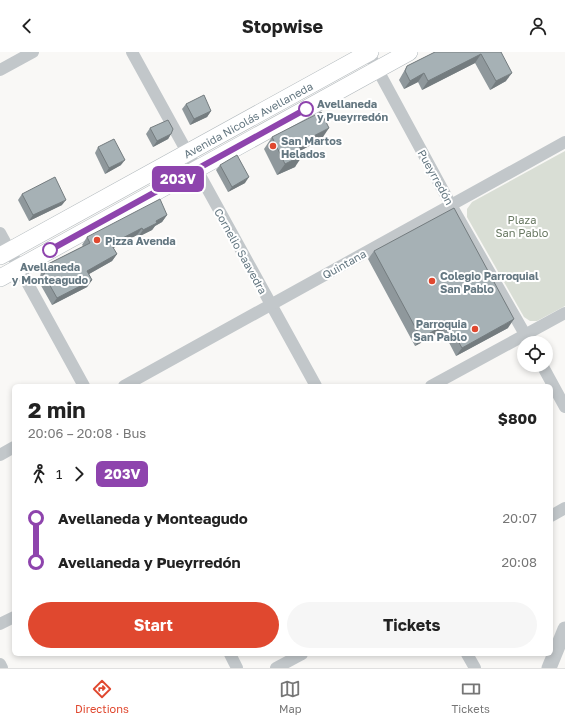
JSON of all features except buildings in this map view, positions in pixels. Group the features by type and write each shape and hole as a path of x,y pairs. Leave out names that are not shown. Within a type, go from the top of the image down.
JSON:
{"main road":[{"name":"Avenida Nicolás Avellaneda","path":"5,253 369,52"},
{"name":"Avenida Nicolás Avellaneda","path":"0,278 409,52"}],"street":[{"path":"0,70 33,52"},
{"name":"Cornelio Saavedra","path":"132,52 315,384"},
{"name":"Pueyrredón","path":"369,52 451,205 526,336"},
{"name":"Quintana","path":"128,384 565,142"},
{"path":"0,233 5,253 19,268 83,384"},
{"path":"532,336 565,313"},
{"path":"435,384 517,344"},
{"path":"546,372 552,384"},
{"path":"553,385 565,407"},
{"path":"0,455 12,448"},
{"path":"553,515 565,508"},
{"path":"0,624 12,617"},
{"path":"549,668 565,629"},
{"path":"231,656 237,668"},
{"path":"276,668 298,656"},
{"path":"467,656 475,668"},
{"path":"0,664 2,668"}],"green space":[{"name":"Plaza San Pablo","path":"565,151 565,306 537,321 530,321 524,317 467,217 467,209 472,202"}],"bus line":[{"name":"203V","path":"50,250 306,109"}],"place":[{"name":"Avellaneda y Pueyrredón","path":"306,109"},
{"name":"San Martos Helados","path":"273,146"},
{"name":"Pizza Avenda","path":"97,240"},
{"name":"Avellaneda y Monteagudo","path":"50,250"},
{"name":"Colegio Parroquial San Pablo","path":"432,281"},
{"name":"Parroquia San Pablo","path":"475,329"}]}
